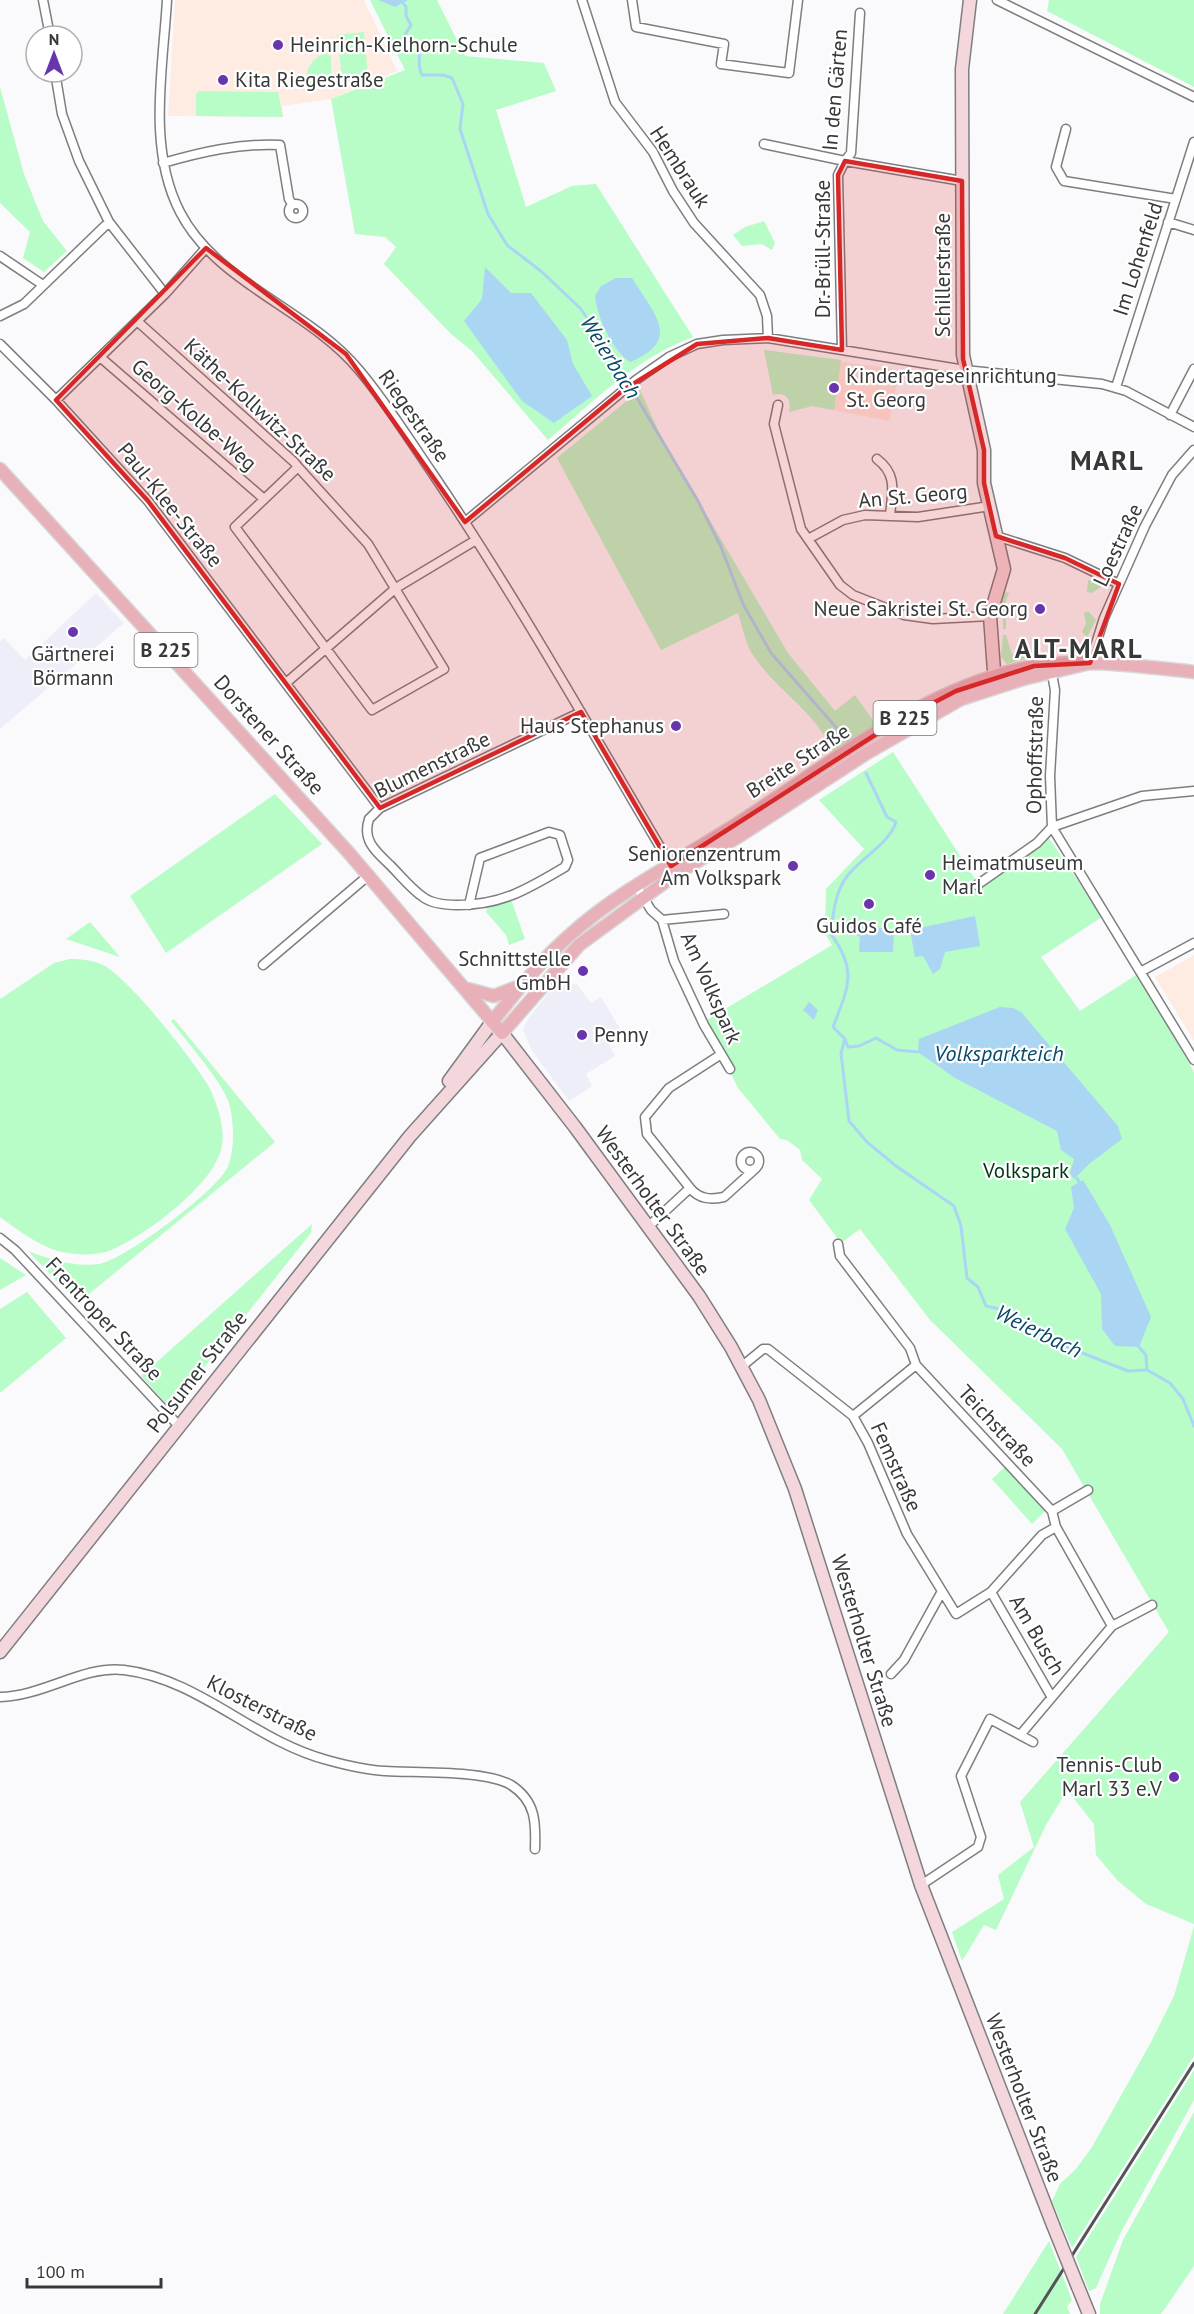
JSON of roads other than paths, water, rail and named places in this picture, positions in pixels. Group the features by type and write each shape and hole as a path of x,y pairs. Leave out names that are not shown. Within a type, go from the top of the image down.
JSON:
{"main road":[{"name":"Schillerstraße","path":"970,0 962,69 964,370 984,450 984,483 1004,569 990,616 994,682"},
{"name":"Dorstener Straße","path":"0,469 369,875 502,1033"},
{"name":"Breite Straße","path":"492,1022 522,984 571,934 919,721 994,682 1051,668 1090,663"},
{"name":"B 225","path":"1090,663 1194,672"},
{"name":"Breite Straße","path":"502,1033 579,945 640,892"},
{"path":"467,989 494,996 522,984"},
{"name":"Polsumer Straße","path":"425,1118 465,1056 492,1022"},
{"name":"Polsumer Straße","path":"0,1652 425,1118 502,1033"},
{"name":"Westerholter Straße","path":"502,1033 649,1226 699,1296 741,1367 771,1427 795,1489 921,1885 1089,2314"}],"street":[{"path":"44,0 48,24"},
{"name":"Riegestraße","path":"167,0 160,116 163,163 180,212 191,231 206,248 346,354 369,382 465,522 674,870"},
{"name":"Hembrauk","path":"582,0 615,102 653,152 673,191 694,222 760,295 767,316 768,338"},
{"path":"632,0 636,27 724,44 721,64 789,73 798,0"},
{"path":"997,0 1194,97"},
{"name":"In den Gärten","path":"860,13 851,153 845,161 962,181"},
{"path":"57,84 65,122 79,161 109,222 165,294"},
{"path":"1066,129 1056,167 1064,181 1176,199"},
{"name":"Im Lohenfeld","path":"1116,387 1194,142"},
{"path":"163,163 210,150 257,144 280,145 289,199 292,204"},
{"name":"Dr.-Brüll-Straße","path":"764,144 845,161 838,175 842,350"},
{"path":"0,316 24,304 109,222"},
{"path":"1168,222 1194,230"},
{"path":"56,400 165,294 206,248"},
{"path":"0,256 43,285"},
{"name":"Käthe-Kollwitz-Straße","path":"137,321 298,467 368,544 444,669 372,710 326,647"},
{"path":"465,522 636,380 669,357 697,344 723,340 768,338 964,370 1116,387 1194,427"},
{"name":"Paul-Klee-Straße","path":"0,344 56,400 148,501 380,808"},
{"name":"Georg-Kolbe-Weg","path":"100,357 264,500"},
{"path":"1170,415 1194,369"},
{"path":"778,405 774,424 801,529 840,585 853,595 878,607 904,615 933,619 990,616"},
{"name":"Loestraße","path":"1090,663 1104,618 1145,526 1172,475 1194,450"},
{"path":"877,459 888,467 893,483 890,516"},
{"path":"298,467 235,527 326,647"},
{"name":"An St. Georg","path":"808,540 843,520 865,515 918,517 990,506"},
{"path":"996,536 1065,558 1119,584"},
{"path":"286,683 396,588 476,540"},
{"name":"Ophoffstraße","path":"1051,668 1055,690 1050,776 1052,827 1142,971 1194,1060"},
{"name":"Blumenstraße","path":"469,905 480,858 549,832 560,835 568,860 565,867 514,896 492,903 469,905 437,903 423,898 374,849 367,839 366,827 369,819 380,808 581,712"},
{"path":"977,885 1037,843 1052,827 1142,796 1194,791"},
{"path":"263,965 369,875"},
{"name":"Am Volkspark","path":"640,892 651,910 662,920 674,961 720,1056 730,1069"},
{"name":"Am Volkspark","path":"662,920 724,914"},
{"path":"1142,971 1194,943"},
{"path":"720,1056 669,1088 645,1117 644,1126 647,1134 697,1196 724,1197 756,1168"},
{"path":"649,1226 690,1188"},
{"name":"Frentroper Straße","path":"0,1238 31,1266 179,1426"},
{"name":"Teichstraße","path":"838,1244 840,1256 910,1348 916,1365 1052,1511 1056,1527 1112,1626"},
{"name":"Femstraße","path":"741,1367 763,1349 768,1349 853,1416 868,1443 907,1534 941,1593 956,1614"},
{"path":"853,1416 916,1365"},
{"path":"1052,1511 1088,1490"},
{"name":"Am Busch","path":"956,1614 992,1592 1042,1535 1056,1527"},
{"name":"Am Busch","path":"992,1592 1051,1696"},
{"path":"891,1674 904,1660 941,1593"},
{"path":"1021,1734 1112,1626 1152,1605"},
{"name":"Klosterstraße","path":"0,1697 33,1693 104,1670 140,1673 173,1683 210,1701 266,1735 326,1760 381,1771 485,1777 510,1784 528,1801 536,1818 535,1849"},
{"path":"921,1885 978,1847 981,1837 961,1776 990,1719 1033,1742"}],"water":[{"path":"378,0 408,0 395,7"},
{"path":"485,267 511,293 531,293 567,340 573,364 592,396 554,423 522,401 464,321 482,299"},
{"path":"616,278 632,278 659,325 660,335 656,345 646,354 630,362 617,350 602,323 596,304 595,296 601,286"},
{"path":"975,916 980,946 945,952 940,969 933,974 923,956 915,957 910,930"},
{"path":"850,923 894,930 893,952 859,952 860,937 848,932"},
{"path":"809,1002 818,1010 814,1020 803,1010"},
{"name":"Volksparkteich","path":"1000,1007 1013,1008 1021,1012 1118,1126 1122,1139 1089,1164 1074,1179 1070,1173 1074,1159 1061,1150 1057,1131 955,1078 918,1052 919,1039"},
{"path":"1083,1180 1110,1225 1151,1317 1139,1347 1115,1346 1102,1329 1101,1294 1065,1229 1074,1208 1071,1187"}],"waterway":[{"name":"Weierbach","path":"401,0 406,7 406,16 411,25 403,38 418,43 419,67 422,75 443,75 452,78 463,104 460,129 488,214 507,245 542,272 580,308 602,339 698,501 721,547 743,604 771,653 848,741"},
{"name":"Weierbach","path":"866,773 887,817 896,822 888,837 848,875 837,895 834,911 831,934 845,959 848,980 833,1027 845,1039 841,1053 849,1121 867,1142 896,1166 954,1206 961,1226 967,1278 978,1287 986,1306 1008,1311 1024,1326 1067,1347 1128,1371 1147,1370 1170,1383 1183,1399 1194,1426"},
{"path":"845,1039 848,1047 859,1046 876,1038 897,1050 918,1052"},
{"path":"1077,1178 1079,1182"},
{"path":"1139,1347 1146,1355 1147,1370"}],"railway":[{"path":"1035,2314 1194,2063"}],"place":[{"name":"Heinrich-Kielhorn-Schule","path":"278,45"},
{"name":"Kita Riegestraße","path":"223,80"},
{"name":"Kindertageseinrichtung St. Georg","path":"834,388"},
{"name":"Neue Sakristei St. Georg","path":"1040,609"},
{"name":"Gärtnerei Börmann","path":"73,632"},
{"name":"Haus Stephanus","path":"676,726"},
{"name":"Seniorenzentrum Am Volkspark","path":"793,866"},
{"name":"Heimatmuseum Marl","path":"930,875"},
{"name":"Guidos Café","path":"869,904"},
{"name":"Schnittstelle GmbH","path":"583,971"},
{"name":"Penny","path":"582,1035"},
{"name":"Tennis-Club Marl 33 e.V","path":"1174,1777"}],"district":[{"name":"MARL","path":"1107,461"},
{"name":"ALT-MARL","path":"1079,649"}],"park label":[{"name":"Volkspark","path":"1026,1171"}]}
